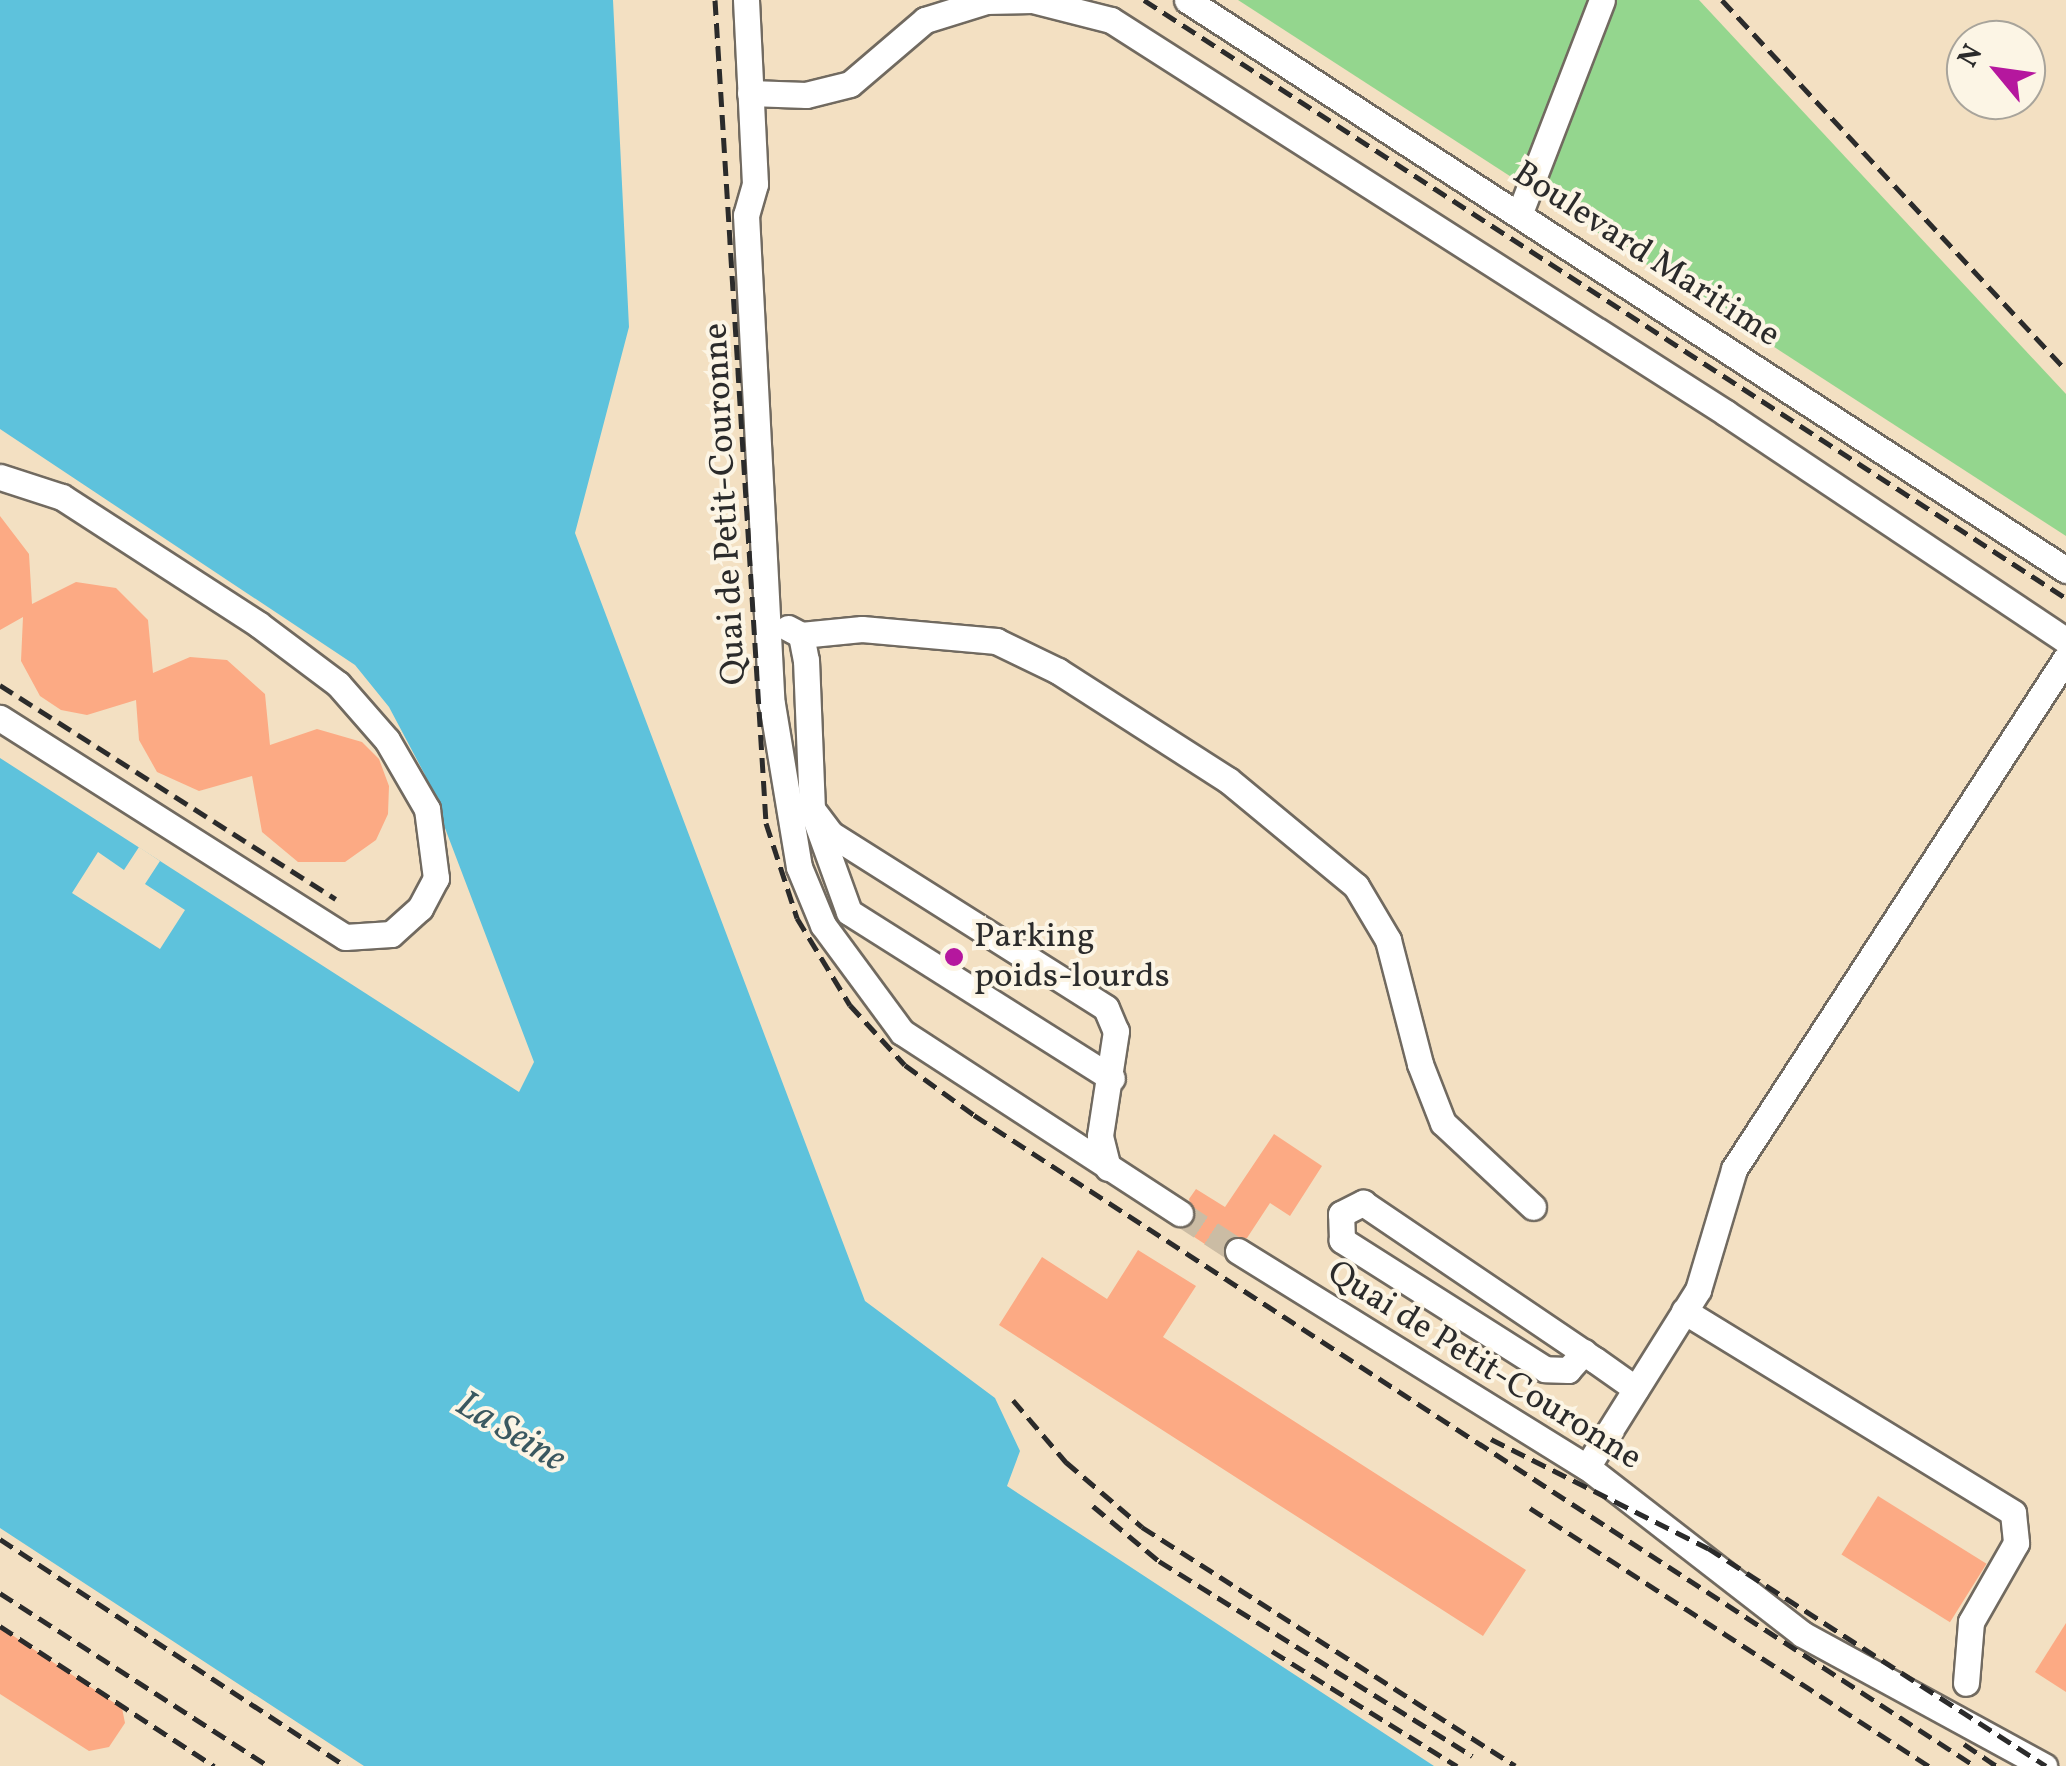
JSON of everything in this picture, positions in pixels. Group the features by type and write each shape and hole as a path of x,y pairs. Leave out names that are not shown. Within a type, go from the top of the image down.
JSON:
{"street":[{"name":"Quai de Petit-Couronne","path":"746,0 755,184 746,215 789,636 800,814 799,867 823,925 902,1032 1180,1213"},
{"path":"750,93 806,95 850,84 926,20 986,1 1032,0 1111,20 1710,403 2066,641"},
{"name":"Boulevard Maritime","path":"1187,0 2066,570"},
{"path":"1519,214 1602,0"},
{"path":"0,477 62,497 258,624 338,684 387,740 427,809 436,878 420,908 391,934 344,936 0,718"},
{"path":"1112,1078 849,912 800,814 789,636 862,629 996,641 1058,671 1228,780 1356,886 1388,940 1420,1064 1443,1122 1533,1208"},
{"path":"1587,1466 1698,1290 1734,1169 2066,658"},
{"path":"800,814 1106,1008 1116,1031 1112,1078 1100,1136 1108,1168"},
{"path":"1584,1352 1568,1370 1545,1369 1342,1240 1341,1214 1363,1202 1584,1352 1636,1389"},
{"name":"Quai de Petit-Couronne","path":"1238,1252 1542,1444 1587,1466 1802,1634 2044,1766"},
{"path":"1684,1312 1885,1440 2014,1513 2016,1543 1971,1622 1966,1684"}],"green space":[{"path":"1238,0 1699,0 2066,394 2066,536"}],"water":[{"name":"La Seine","path":"0,0 613,0 629,327 575,533 865,1301 995,1398 1020,1451 1007,1486 1434,1766 364,1766 0,1528 0,758 519,1092 534,1062 424,773 389,707 355,665 0,429"}],"pier":[{"path":"139,847 160,861 145,884 185,910 160,949 72,893 98,852 124,870"}],"building":[{"path":"0,516 29,554 32,604 76,582 116,588 148,620 153,673 190,657 227,660 265,694 270,745 317,729 362,742 379,759 389,786 388,814 376,840 345,862 298,862 262,832 252,776 199,791 157,772 139,740 136,700 87,715 61,710 40,696 21,661 23,617 0,630"},
{"path":"1274,1134 1322,1166 1290,1216 1270,1203 1247,1238 1225,1242 1223,1256 1182,1229 1194,1221 1189,1199 1196,1189 1225,1207"},
{"path":"1138,1250 1196,1286 1163,1337 1526,1570 1483,1636 999,1325 1042,1257 1107,1299"},
{"path":"1878,1496 1987,1564 1950,1622 1841,1555"},
{"path":"2066,1623 2066,1692 2035,1672"},
{"path":"0,1627 122,1708 125,1723 109,1747 89,1751 0,1694"}],"tunnel":[{"path":"1180,1213 1238,1251"}],"railway":[{"path":"715,0 766,823 797,918 850,1005 905,1065 974,1115 1975,1766"},
{"path":"1144,0 2066,598"},
{"path":"1722,0 2066,370"},
{"path":"0,685 336,899"},
{"path":"1013,1400 1066,1462 1142,1527 1515,1766"},
{"path":"1491,1439 1708,1548 2046,1766"},
{"path":"1093,1506 1159,1561 1472,1756"},
{"path":"1530,1508 1929,1766"},
{"path":"0,1539 346,1766"},
{"path":"0,1593 268,1766"},
{"path":"0,1626 214,1766"},
{"path":"1272,1651 1457,1766"},
{"path":"1964,1744 1997,1766"}],"place":[{"name":"Parking poids-lourds","path":"954,957"}]}
